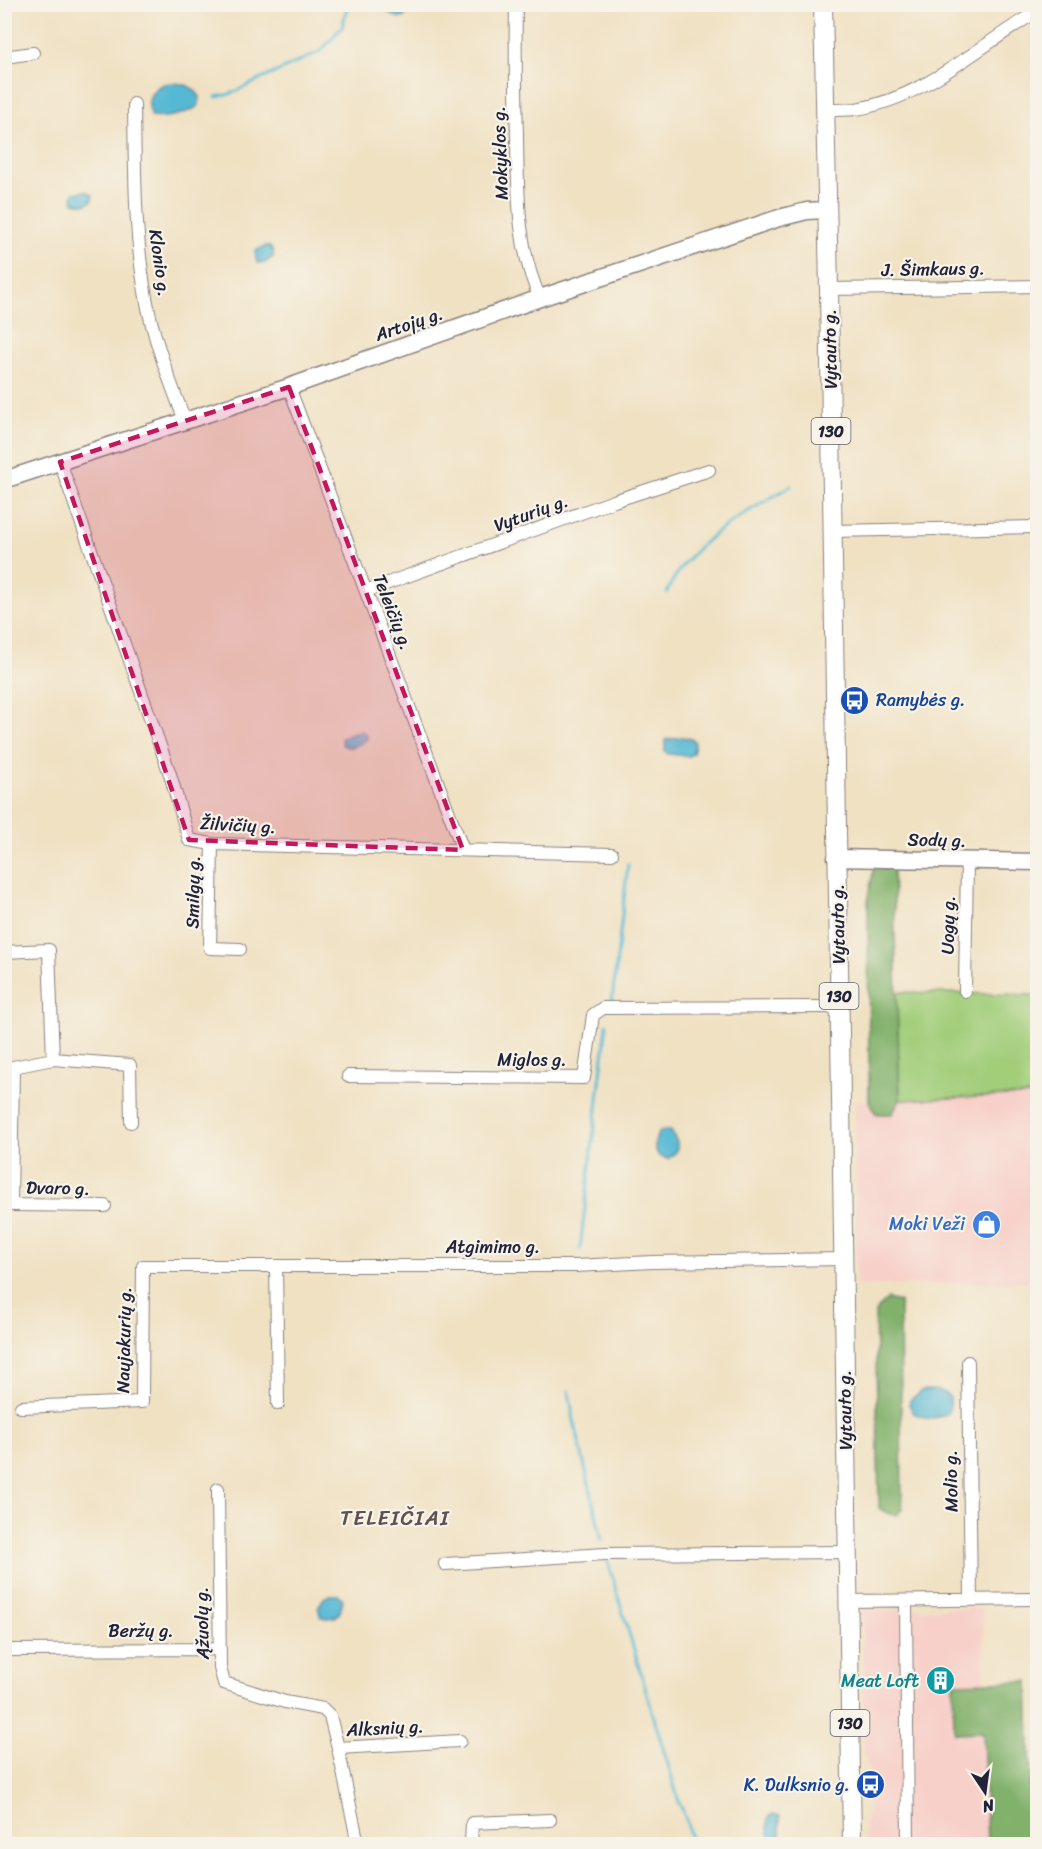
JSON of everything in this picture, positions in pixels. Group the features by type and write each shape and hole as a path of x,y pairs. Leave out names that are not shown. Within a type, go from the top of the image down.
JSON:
{"main road":[{"name":"Vytauto g.","path":"823,4 852,1845"},
{"name":"Artojų g.","path":"4,480 289,387 540,298 785,216 826,210"},
{"name":"Sodų g.","path":"836,858 1038,862"}],"street":[{"name":"Mokyklos g.","path":"516,4 518,189 523,244 533,283 540,298"},
{"path":"824,110 855,109 901,95 950,70 1038,11"},
{"path":"4,57 33,53"},
{"name":"Klonio g.","path":"134,104 136,216 144,291 164,364 185,421"},
{"name":"J. Šimkaus g.","path":"829,289 1038,286"},
{"name":"Teleičių g.","path":"289,387 463,850"},
{"name":"Žilvičių g.","path":"60,462 170,774 189,840 212,844 612,854"},
{"name":"Vyturių g.","path":"366,591 614,501 709,470"},
{"path":"832,531 1038,527"},
{"name":"Smilgų g.","path":"212,844 210,948 240,949"},
{"name":"Uogų g.","path":"965,991 967,860"},
{"path":"4,952 49,950 53,1059"},
{"name":"Miglos g.","path":"348,1076 584,1078 593,1015 603,1008 839,1007"},
{"name":"Dvaro g.","path":"105,1206 11,1206 13,1066 53,1059 130,1065 131,1122"},
{"name":"Atgimimo g.","path":"143,1266 576,1266 652,1262 843,1260"},
{"name":"Naujakurių g.","path":"21,1407 142,1402 143,1266"},
{"path":"276,1266 278,1404"},
{"name":"Molio g.","path":"968,1362 971,1599"},
{"name":"Ąžuolų g.","path":"218,1489 220,1668 224,1683 285,1702 322,1709 330,1716 338,1748"},
{"path":"445,1564 605,1554 848,1552"},
{"path":"849,1601 1038,1599"},
{"path":"906,1601 908,1845"},
{"name":"Beržų g.","path":"9,1650 220,1649"},
{"name":"Alksnių g.","path":"358,1845 338,1748 460,1741"},
{"path":"471,1845 472,1823 550,1820"}],"highlighted area":[{"path":"289,387 463,850 189,840 60,462"}],"shaded area":[{"path":"1037,1095 1037,1281 856,1286 855,1101"},
{"path":"862,1609 983,1609 984,1682 953,1683 954,1733 983,1731 987,1844 865,1844 865,1824 870,1804 869,1769 864,1751"}],"green space":[{"path":"893,866 900,1100 892,1114 876,1114 869,1101 868,897 874,868"},
{"path":"896,992 1037,995 1037,1095 900,1100"},
{"path":"887,1299 900,1302 902,1509 897,1515 889,1514 879,1508 875,1312"},
{"path":"1028,1681 1033,1844 987,1844 983,1732 954,1733 953,1683"}],"water":[{"path":"385,5 402,5 405,16 403,18 391,14"},
{"path":"170,83 183,84 194,90 200,97 199,105 177,115 152,117 149,105 151,94 158,87"},
{"path":"85,191 93,195 92,201 85,204 74,202 72,197 74,193"},
{"path":"266,246 273,251 273,257 265,263 257,263 255,251"},
{"path":"362,731 367,735 367,739 361,743 351,747 342,744 341,739 344,736"},
{"path":"682,737 692,739 695,743 693,754 688,756 668,754 665,751 665,740"},
{"path":"665,1130 671,1131 677,1142 677,1151 668,1159 659,1156 655,1147 658,1134"},
{"path":"922,1391 940,1391 948,1395 950,1403 946,1415 929,1419 913,1413 909,1404 910,1400"},
{"path":"338,1595 343,1599 340,1612 335,1617 321,1617 318,1607 324,1598"},
{"path":"773,1814 780,1816 780,1838 774,1840 770,1836 768,1826 769,1816"}],"waterway":[{"path":"216,97 230,94 321,51 342,27 348,4"},
{"path":"667,592 689,558 704,543 737,518 791,486"},
{"path":"612,1001 628,864"},
{"path":"580,1249 607,1024"},
{"path":"569,1391 602,1540"},
{"path":"608,1562 692,1844"}],"place":[{"name":"Ramybės g.","path":"855,700"},
{"name":"Moki Veži","path":"986,1224"},
{"name":"Meat Loft","path":"940,1681"},
{"name":"K. Dulksnio g.","path":"871,1785"}],"district":[{"name":"TELEIČIAI","path":"395,1518"}]}
